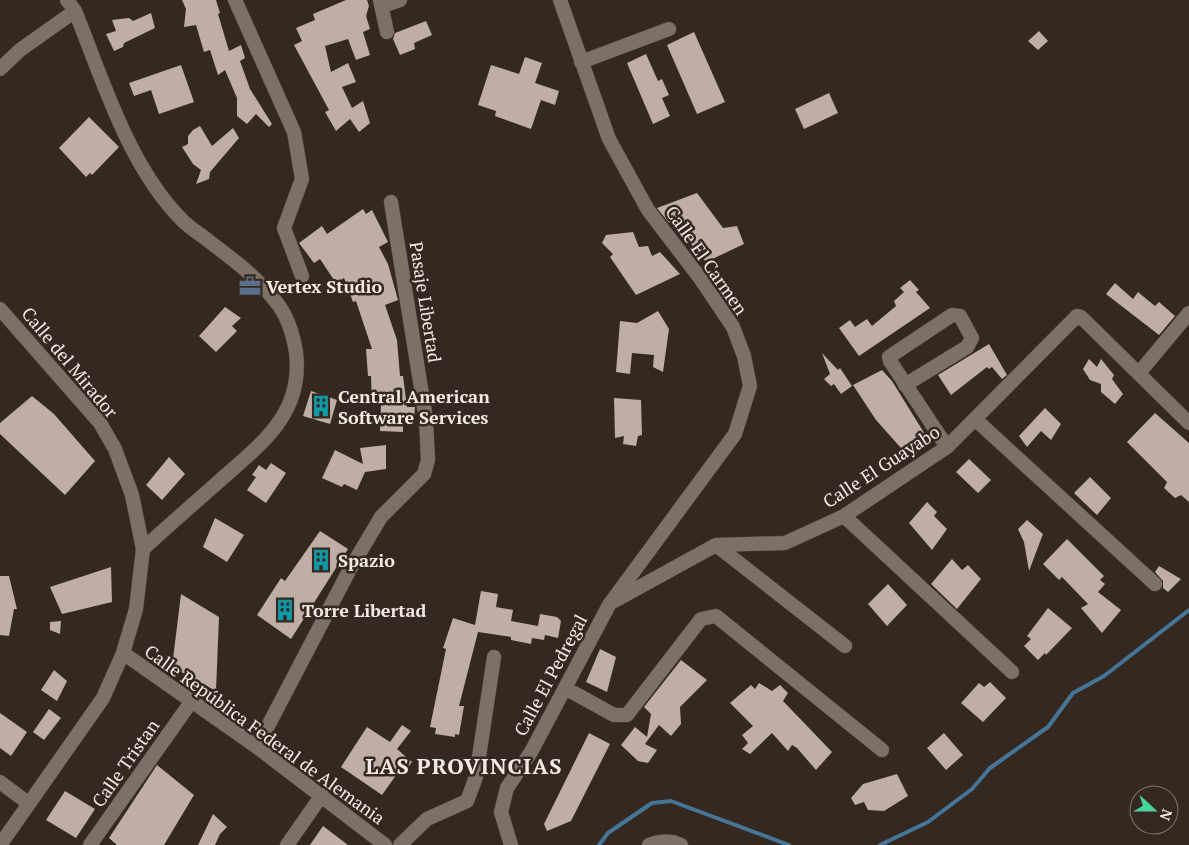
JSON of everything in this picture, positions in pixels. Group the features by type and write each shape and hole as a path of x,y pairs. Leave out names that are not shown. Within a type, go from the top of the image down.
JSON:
{"street":[{"path":"235,0 294,132 302,179 284,228 302,276"},
{"path":"387,32 381,3 400,0"},
{"name":"Calle El Carmen","path":"560,0 609,139 648,210 700,278 733,327 744,356 750,386 735,434 609,604"},
{"path":"0,69 71,5 130,143 154,184 183,222 245,269 277,303 290,327 296,354 297,372 295,388 289,406 271,435 143,549"},
{"path":"582,62 669,29"},
{"name":"Pasaje Libertad","path":"257,747 355,561 381,517 424,474 428,460 426,419 391,202"},
{"name":"Calle del Mirador","path":"0,309 100,422 115,449 132,495 143,549 136,609 123,653 104,698 0,845"},
{"path":"1189,313 1139,373 1189,423"},
{"path":"905,385 968,347 972,338 960,316 952,315 889,357 905,385 947,447"},
{"name":"Calle El Guayabo","path":"609,604 716,545 785,543 844,516 947,447 976,420 1072,318 1081,317 1139,373"},
{"path":"976,420 1155,584"},
{"path":"844,516 1012,672"},
{"path":"716,545 845,646"},
{"name":"Calle El Pedregal","path":"511,845 501,812 507,788 531,752 609,604"},
{"path":"565,688 614,715 627,715 701,619 716,616 882,750"},
{"name":"Calle República Federal de Alemania","path":"123,653 257,747 385,845"},
{"name":"Calle El Pedregal","path":"400,845 427,819 467,801 476,776 494,657"},
{"name":"Calle Tristan","path":"90,845 191,702"},
{"path":"0,782 28,803"},
{"path":"287,845 322,795"},
{"path":"649,845 657,842 675,842 681,845"}],"building":[{"path":"182,0 216,0 220,13 218,14 229,51 241,45 245,58 240,61 250,89 272,124 269,127 256,114 247,124 237,116 237,98 225,70 218,75 210,50 204,52 196,25 184,27 186,9"},
{"path":"346,0 367,0 369,6 366,16 370,29 363,32 370,55 356,60 348,39 325,46 331,72 348,63 356,82 342,87 352,108 363,101 370,123 359,132 350,119 336,131 325,112 329,110 294,45 302,41 296,28 315,20 313,14"},
{"path":"151,13 155,28 124,43 123,47 114,51 106,34 116,31 112,20 129,18 133,21"},
{"path":"426,21 432,35 414,43 415,49 400,55 393,39 395,33"},
{"path":"1039,31 1048,41 1038,50 1028,41"},
{"path":"694,32 725,102 697,114 667,45"},
{"path":"646,54 658,81 662,79 669,95 662,98 670,116 653,124 627,63"},
{"path":"525,57 542,63 535,83 559,91 555,105 541,100 531,129 495,116 496,111 478,105 491,65 519,74"},
{"path":"181,65 194,102 159,114 151,90 134,96 129,83"},
{"path":"829,93 838,113 804,129 795,109"},
{"path":"89,117 119,147 92,175 90,173 86,177 59,148"},
{"path":"200,126 212,146 233,128 239,138 210,172 209,179 196,184 201,170 193,164 182,147 188,144 188,136 193,130"},
{"path":"697,193 723,228 737,226 744,244 706,262 672,221 669,223 657,208"},
{"path":"363,209 366,214 372,210 388,242 379,247 388,264 398,300 385,305 397,340 400,376 403,376 407,407 415,407 414,420 403,420 403,432 380,431 381,404 372,405 371,376 368,376 366,349 372,349 356,301 353,302 344,278 336,283 320,259 314,263 299,243 322,226 327,234"},
{"path":"633,232 639,247 648,246 652,256 660,252 680,274 636,295 610,257 613,254 602,243 606,235"},
{"path":"910,280 919,290 916,292 930,308 859,356 839,328 850,320 855,327 867,319 872,326 896,306 894,301 904,292 900,288"},
{"path":"1115,283 1133,299 1138,292 1155,306 1159,302 1175,316 1159,335 1106,294"},
{"path":"225,307 241,318 232,326 237,331 216,352 199,336"},
{"path":"658,311 669,329 663,372 653,367 654,355 632,353 630,374 616,372 620,321 637,323"},
{"path":"989,344 1007,375 1002,379 992,367 989,369 987,367 951,395 938,375"},
{"path":"822,353 838,370 840,368 852,386 841,394 834,384 831,386 824,379 830,374"},
{"path":"1089,359 1097,367 1101,359 1114,375 1112,379 1123,394 1115,404 1101,392 1101,384 1090,380 1083,369"},
{"path":"882,370 892,381 931,444 909,457 876,420 853,385"},
{"name":"Central American Software Services","path":"311,391 337,400 330,424 303,416"},
{"path":"32,396 54,414 95,461 65,495 0,434 0,423"},
{"path":"614,398 641,400 642,435 638,436 636,446 623,444 624,436 615,438"},
{"path":"1045,408 1061,424 1051,440 1041,431 1027,447 1019,436"},
{"path":"1155,413 1189,443 1189,502 1181,495 1175,498 1164,488 1167,482 1127,442"},
{"path":"386,445 386,469 365,472 357,490 344,484 342,487 322,478 335,450 363,464 360,448"},
{"path":"169,457 185,474 162,500 146,485"},
{"path":"969,459 991,480 978,493 956,472"},
{"path":"271,463 286,473 266,503 247,490 256,477 252,475 259,465 266,470"},
{"path":"1090,477 1111,498 1097,515 1074,493"},
{"path":"927,502 937,512 934,516 947,529 932,550 909,523"},
{"path":"215,518 244,535 227,562 203,547"},
{"path":"1027,520 1043,534 1029,571 1024,542 1018,529"},
{"path":"320,531 348,549 291,639 257,615 281,578 285,581"},
{"path":"1067,539 1104,576 1100,580 1105,584 1098,592 1121,610 1102,633 1081,608 1088,604 1062,577 1059,580 1043,564"},
{"path":"952,559 962,570 968,565 981,579 957,609 931,584"},
{"path":"1159,566 1181,579 1168,592 1163,588 1163,581 1155,572"},
{"path":"111,567 112,602 62,614 50,587"},
{"path":"0,576 9,576 17,609 14,609 9,636 0,635"},
{"path":"888,584 907,605 887,626 868,604"},
{"path":"481,591 498,594 496,607 513,610 511,621 538,626 540,614 557,617 561,621 558,638 545,635 544,640 532,638 531,644 511,640 511,637 478,632 459,706 464,706 459,735 455,734 455,737 435,734 436,728 430,727 446,649 443,648 453,618 475,625"},
{"path":"181,594 219,617 216,691 172,667"},
{"path":"1048,608 1072,628 1046,655 1045,653 1038,660 1024,646 1031,639 1027,636"},
{"path":"61,621 60,634 50,630 50,622"},
{"path":"600,649 616,657 607,692 586,682"},
{"path":"681,660 707,680 680,707 681,724 671,736 659,725 645,744 657,750 648,763 638,761 621,745 635,727 647,737 651,714 644,707"},
{"path":"54,670 67,681 57,701 41,690"},
{"path":"990,682 1006,698 983,722 961,703 979,683 984,687"},
{"path":"759,683 772,691 780,685 788,693 783,701 832,752 816,770 797,748 792,745 788,751 772,733 750,754 742,749 748,743 742,735 753,726 730,703 751,685 755,689"},
{"path":"49,709 61,718 44,740 33,732"},
{"path":"0,713 27,732 11,756 0,748"},
{"path":"402,725 411,731 397,749 412,762 403,774 399,771 382,795 341,767 367,727 390,742"},
{"path":"589,733 610,744 571,821 547,831 544,824"},
{"path":"944,733 963,755 946,770 927,748"},
{"path":"157,765 194,795 164,845 117,845 109,838"},
{"path":"897,774 908,796 884,811 868,810 864,802 855,805 851,798 863,784"},
{"path":"65,791 95,809 76,838 46,820"},
{"path":"213,814 227,827 220,834 215,845 198,845"},
{"path":"323,826 348,845 310,845"}],"waterway":[{"path":"880,845 928,822 972,789 990,768 1048,727 1073,693 1104,676 1189,610"},
{"path":"599,845 608,833 652,803 671,801 789,845"}],"place":[{"name":"Vertex Studio","path":"250,286"},
{"name":"Central American Software Services","path":"321,406"},
{"name":"Spazio","path":"321,560"},
{"name":"Torre Libertad","path":"285,610"}],"district":[{"name":"LAS PROVINCIAS","path":"464,765"}]}
